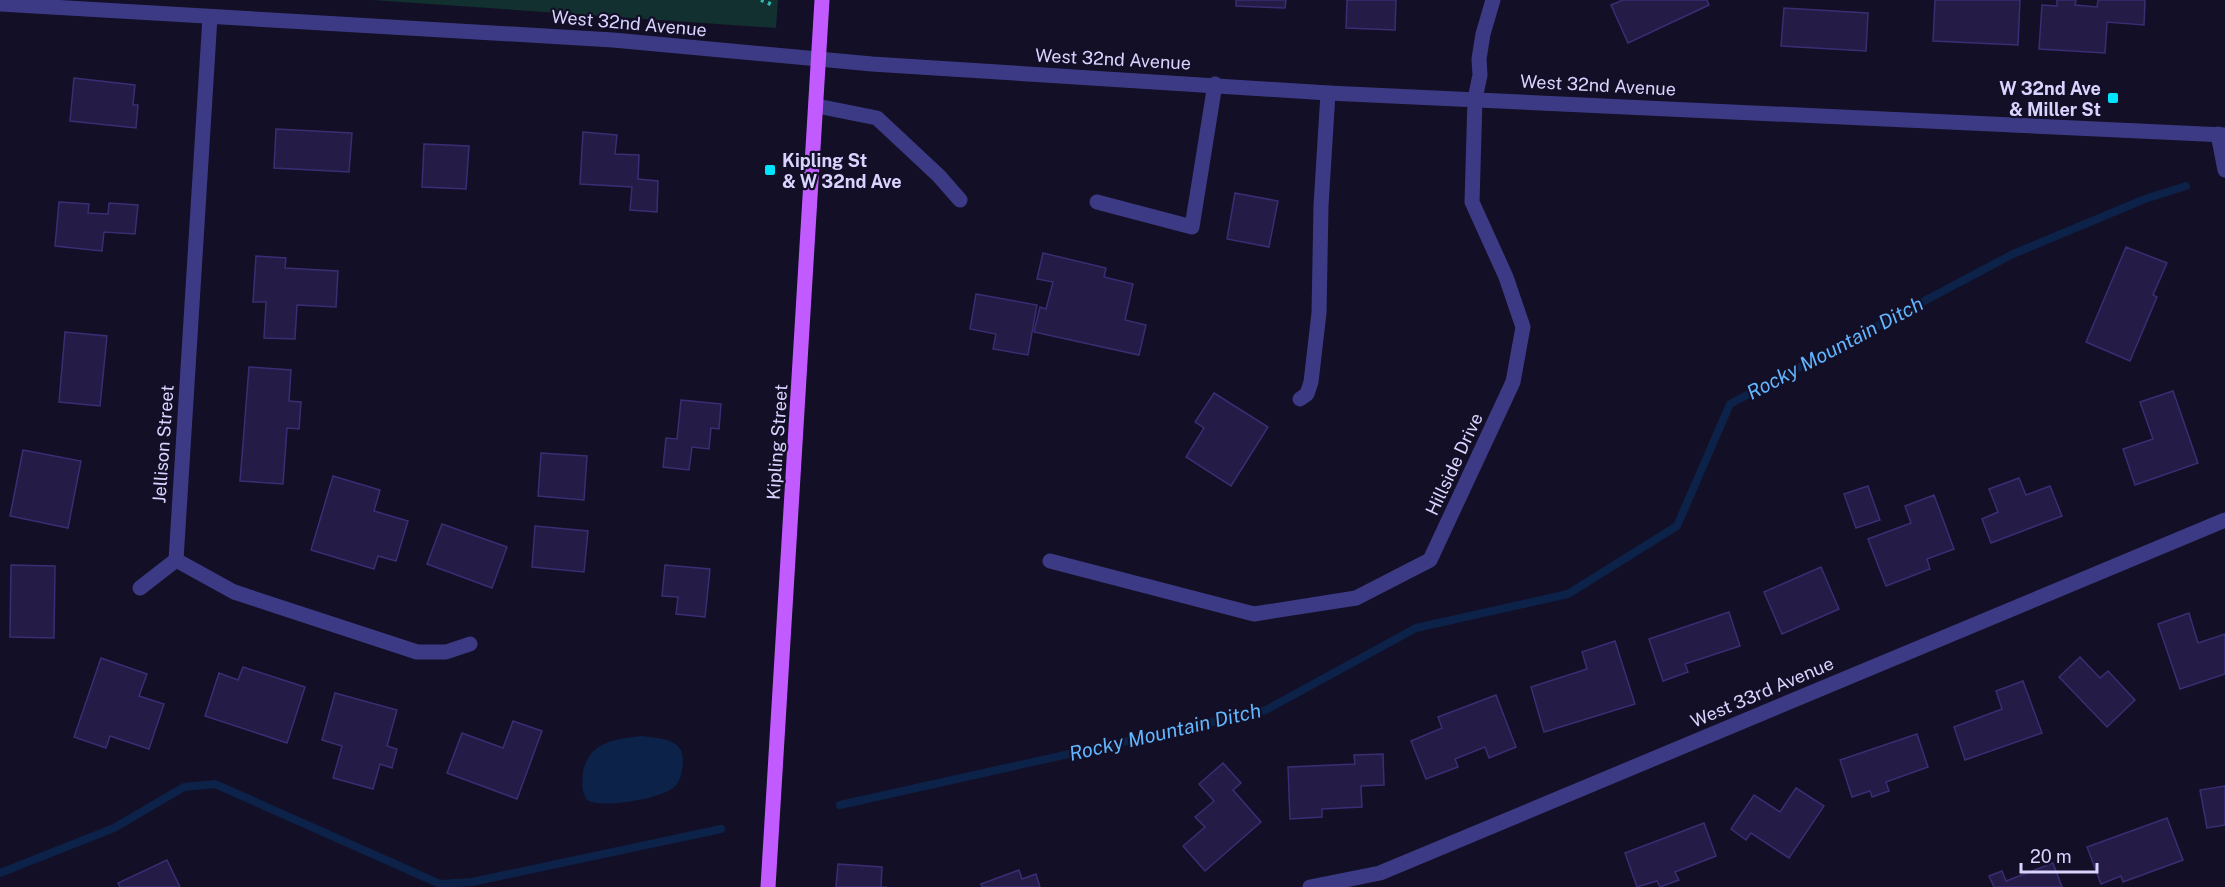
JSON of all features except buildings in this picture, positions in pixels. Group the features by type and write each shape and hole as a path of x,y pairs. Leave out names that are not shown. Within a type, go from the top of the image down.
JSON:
{"main road":[{"name":"Kipling Street","path":"768,887 822,0"}],"street":[{"name":"Hillside Drive","path":"1050,561 1254,614 1356,598 1430,560 1514,382 1522,327 1506,277 1472,202 1475,99 1480,75 1479,59 1483,34 1493,0"},
{"name":"West 32nd Avenue","path":"0,3 614,40 819,60 1328,93 2222,135"},
{"name":"Jellison Street","path":"176,560 210,17"},
{"path":"1097,202 1192,227 1215,84"},
{"path":"1300,399 1307,394 1311,382 1319,313 1320,216 1328,93"},
{"path":"817,106 877,118 939,176 960,200"},
{"path":"2222,135 2225,170"},
{"name":"West 33rd Avenue","path":"1311,887 1380,873 2225,520"},
{"path":"140,588 176,560 234,592 417,652 446,652 470,644"}],"path":[{"path":"760,0 774,5"}],"green space":[{"path":"372,0 778,0 776,28"}],"water":[{"path":"641,736 667,740 678,746 683,760 681,775 676,785 665,793 630,802 594,803 587,800 582,783 586,762 591,754 597,748 613,741"}],"waterway":[{"name":"Rocky Mountain Ditch","path":"840,805 1266,710 1416,628 1568,594 1677,526 1730,404 2013,254 2145,199 2186,186"},
{"name":"Rocky Mountain Ditch","path":"0,873 114,828 184,787 215,784 440,884 472,882 721,829"}],"place":[{"name":"W 32nd Ave & Miller St","path":"2113,98"},
{"name":"Kipling St & W 32nd Ave","path":"770,170"}]}
